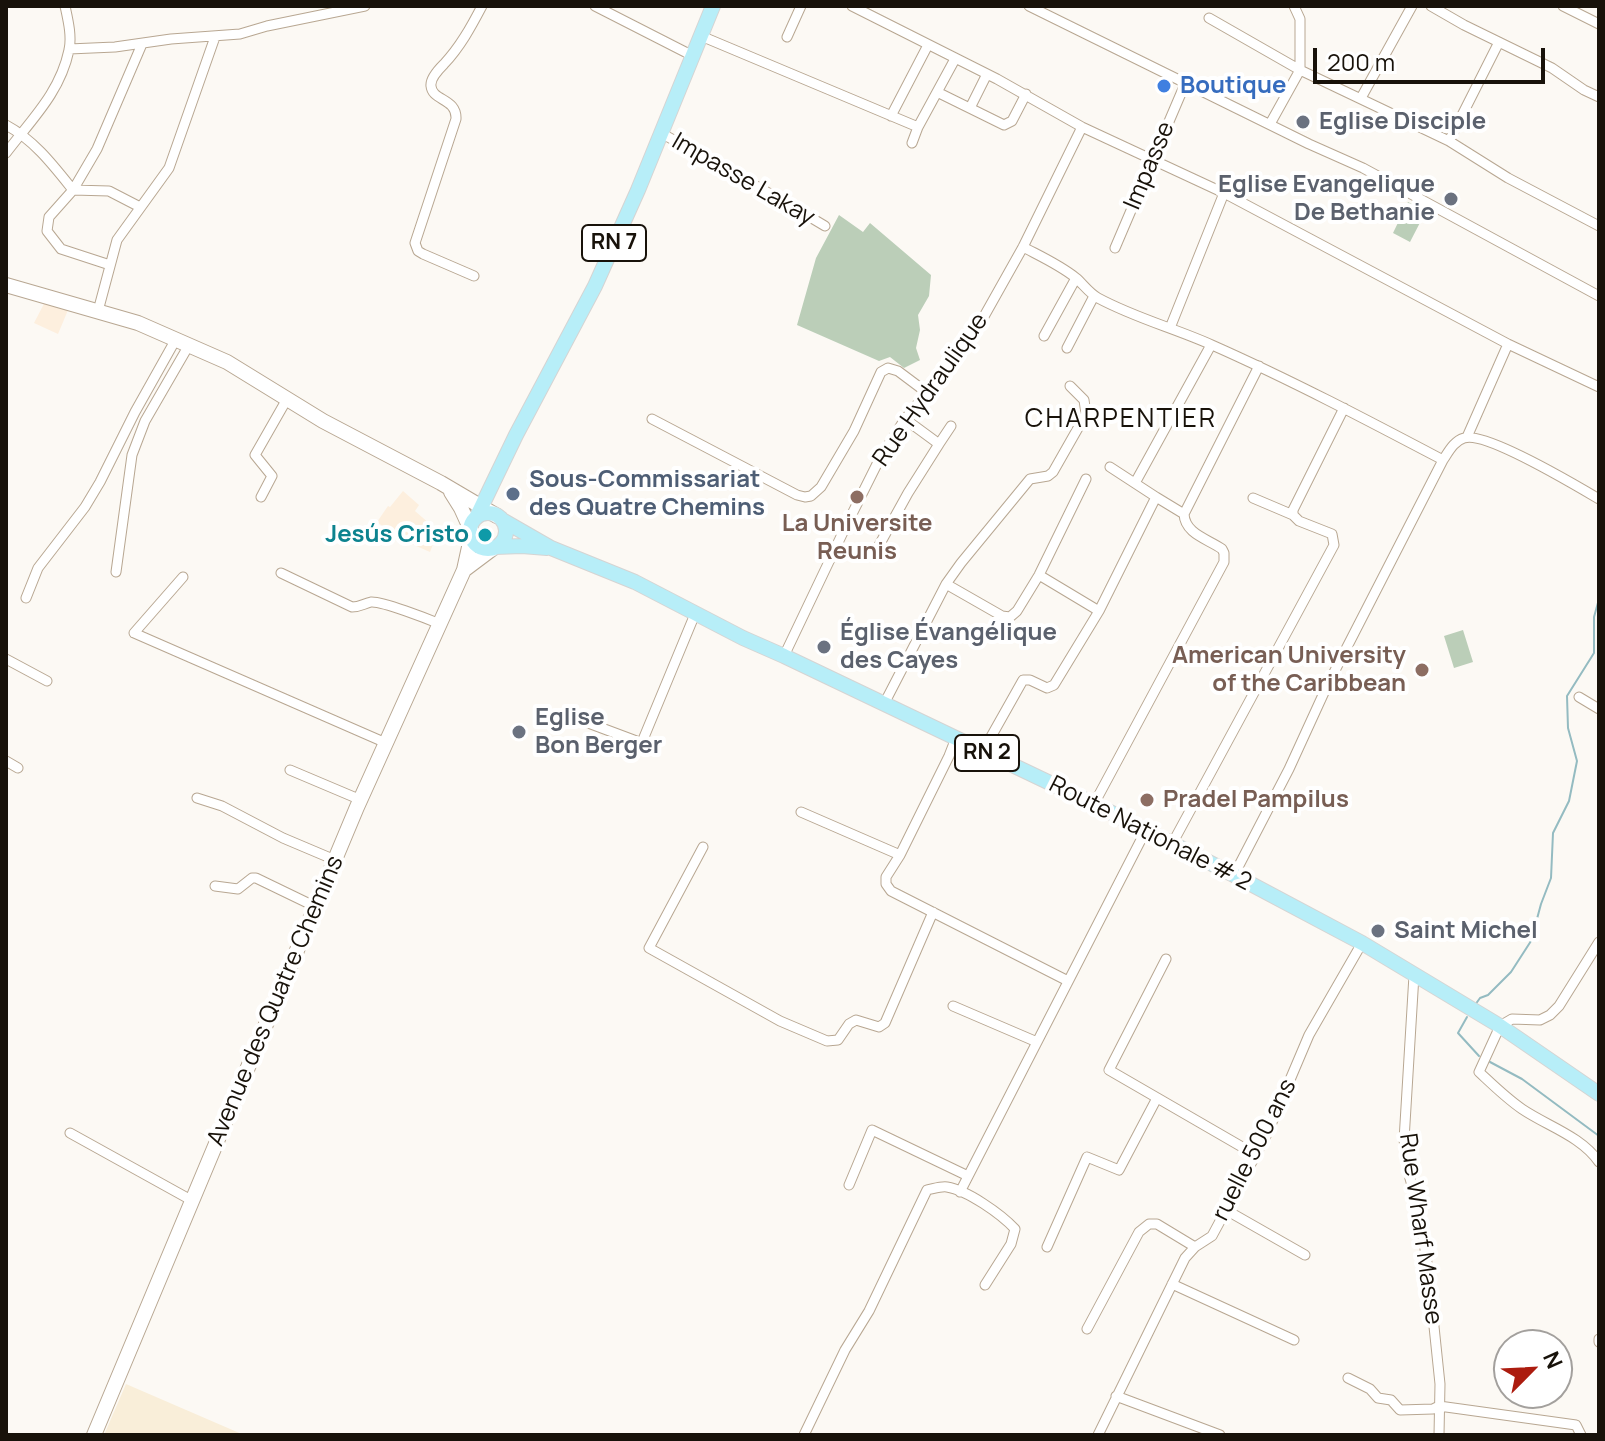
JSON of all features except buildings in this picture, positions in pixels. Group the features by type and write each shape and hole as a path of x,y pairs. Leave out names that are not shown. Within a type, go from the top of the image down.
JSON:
{"main road":[{"name":"RN 7","path":"475,523 516,435 595,286 713,6"},
{"path":"7,288 138,323 227,362 323,421 449,488 475,523 480,547 494,548 504,539 506,527 500,518 486,514 475,523"},
{"name":"RN 7","path":"499,472 497,496 500,518"},
{"path":"449,488 475,523"},
{"name":"Route Nationale # 2","path":"500,518 551,548 635,582 743,638 1094,804 1234,875 1362,943 1500,1026 1599,1094"},
{"name":"Avenue des Quatre Chemins","path":"96,1434 335,860 464,570 475,523"},
{"name":"Route Nationale # 2","path":"494,548 551,548"},
{"name":"Avenue des Quatre Chemins","path":"464,570 494,548"}],"street":[{"path":"6,153 55,89 69,49 65,6"},
{"path":"69,49 240,34 365,6"},
{"path":"474,276 423,254 415,243 456,119 454,107 435,93 430,87 431,82 460,44 482,6"},
{"path":"595,6 693,56"},
{"path":"787,37 801,6"},
{"path":"852,6 1026,94 1082,127 1224,193 1508,344 1599,387"},
{"path":"1029,6 1050,11 1185,84 1363,168 1599,296"},
{"path":"1270,124 1300,70 1300,19 1294,6"},
{"path":"1361,98 1412,6"},
{"path":"1431,6 1552,68 1599,97"},
{"path":"1563,6 1599,24"},
{"path":"1209,18 1300,70 1449,141 1508,178 1599,226"},
{"path":"701,36 918,127"},
{"path":"98,311 117,240 169,168 215,37"},
{"path":"1449,141 1499,42"},
{"path":"110,265 61,249 47,231 49,217 73,190 97,149 142,44"},
{"path":"891,116 928,45"},
{"path":"912,143 955,59"},
{"path":"970,108 987,74"},
{"name":"Impasse","path":"1115,248 1185,84"},
{"path":"937,92 1004,125 1012,121 1026,94"},
{"path":"6,125 21,133 49,159 73,190"},
{"name":"Rue Hydraulique","path":"784,656 873,472 905,419 962,350 982,320 1023,247 1082,127"},
{"name":"Impasse Lakay","path":"661,133 825,226"},
{"path":"73,190 109,191 140,207"},
{"path":"1170,328 1224,193"},
{"path":"1023,247 1062,268 1094,296 1259,366 1443,460"},
{"path":"1044,336 1076,278"},
{"path":"1067,348 1094,296"},
{"path":"116,572 132,455 182,342"},
{"path":"26,598 38,568 85,507 135,412 182,342"},
{"path":"1467,437 1508,344"},
{"path":"1135,483 1211,345"},
{"path":"1094,804 1224,562 1222,549 1191,531 1184,514 1259,366"},
{"path":"652,419 805,497 817,492 833,468 881,372 888,368 898,371 926,392"},
{"path":"884,704 946,584 961,563 1030,479 1053,472 1086,414 1084,400 1070,386"},
{"path":"261,497 272,476 255,455 287,399"},
{"path":"1293,515 1344,408"},
{"path":"905,419 939,444"},
{"path":"877,549 951,426"},
{"path":"1234,875 1289,769 1327,686 1455,442 1467,437 1482,438 1599,499"},
{"path":"1110,467 1184,514"},
{"path":"946,584 1010,617 1039,575 1086,479"},
{"path":"983,751 1023,680 1047,688 1054,685 1099,611 1156,497"},
{"path":"1172,844 1334,545 1334,537 1328,531 1299,521 1293,515 1253,498"},
{"path":"281,573 352,607 375,602 440,624"},
{"path":"1039,575 1099,611"},
{"path":"183,577 134,633 386,743"},
{"path":"575,718 642,742 695,614"},
{"path":"6,659 47,681"},
{"path":"1579,697 1599,709"},
{"path":"956,738 900,855 886,877 886,884 888,888 933,912 1068,981"},
{"path":"6,761 18,768"},
{"path":"290,770 361,800"},
{"path":"197,798 222,806 283,838 335,860"},
{"path":"801,812 900,855"},
{"path":"960,1192 1146,830"},
{"path":"703,847 649,948 780,1021 827,1041 838,1040 849,1024 856,1020 875,1027 885,1023 933,912"},
{"path":"215,886 238,889 254,877 316,907"},
{"path":"1599,942 1559,1006 1550,1015 1540,1020 1512,1019 1500,1026 1479,1072 1524,1110 1583,1145 1599,1162"},
{"name":"ruelle 500 ans","path":"1098,1435 1185,1258 1212,1236 1287,1091 1309,1035 1362,943"},
{"path":"1166,959 1109,1070 1256,1155"},
{"name":"Rue Wharf Masse","path":"1414,975 1404,1140 1428,1269 1440,1384 1439,1435"},
{"path":"953,1006 1037,1042"},
{"path":"1047,1247 1087,1157 1119,1170 1157,1098"},
{"path":"849,1185 872,1130 968,1176"},
{"path":"70,1133 191,1200"},
{"path":"804,1435 845,1350 869,1311 927,1190 945,1186 960,1192 1002,1215 1015,1229 1011,1244 985,1285"},
{"path":"1226,1210 1305,1255"},
{"path":"1087,1329 1139,1232 1149,1224 1157,1224 1195,1247"},
{"path":"1172,1284 1294,1340"},
{"path":"1348,1378 1370,1389 1378,1398 1391,1400 1400,1410 1439,1406 1576,1425 1581,1435"},
{"path":"1116,1396 1220,1435"}],"shaded area":[{"path":"48,296 71,303 58,334 34,323"},
{"path":"403,491 419,505 415,511 438,531 430,552 400,539 377,522"},
{"path":"126,1384 244,1435 104,1435"}],"green space":[{"path":"1408,202 1426,211 1410,242 1393,233"},
{"path":"839,215 863,232 870,223 931,275 929,296 918,315 920,330 916,348 920,360 904,368 890,357 879,361 797,325 816,258"},
{"path":"1463,630 1473,662 1454,668 1444,636"}],"waterway":[{"path":"1475,1005 1511,972 1531,941 1551,878 1553,833 1569,801 1577,761 1568,728 1567,696 1594,653 1594,617 1599,599"},
{"path":"1467,1017 1458,1033 1479,1056"},
{"path":"1490,1062 1522,1079 1599,1136"}],"place":[{"name":"Boutique","path":"1164,86"},
{"name":"Eglise Disciple","path":"1303,122"},
{"name":"Eglise Evangelique De Bethanie","path":"1451,199"},
{"name":"Sous-Commissariat des Quatre Chemins","path":"513,494"},
{"name":"La Universite Reunis","path":"857,497"},
{"name":"Jesús Cristo","path":"485,535"},
{"name":"Église Évangélique des Cayes","path":"824,647"},
{"name":"American University of the Caribbean","path":"1422,670"},
{"name":"Eglise Bon Berger","path":"519,732"},
{"name":"Pradel Pampilus","path":"1147,800"},
{"name":"Saint Michel","path":"1378,931"}],"district":[{"name":"CHARPENTIER","path":"1121,420"}]}
